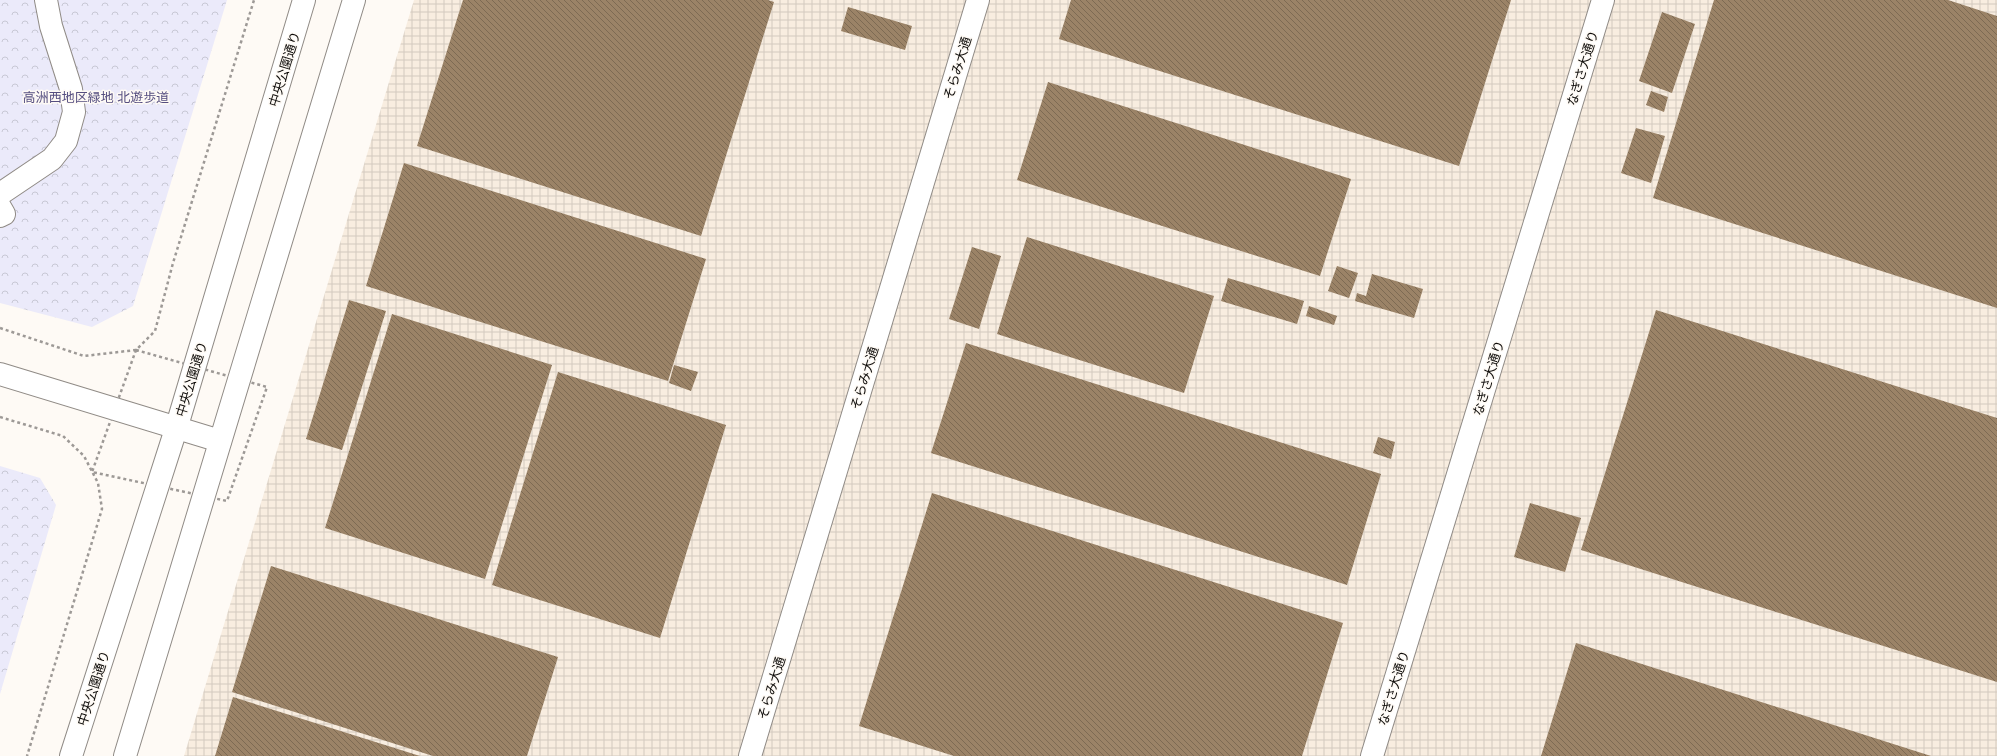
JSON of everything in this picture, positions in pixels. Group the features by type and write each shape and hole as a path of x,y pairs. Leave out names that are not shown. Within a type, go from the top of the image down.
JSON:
{"street":[{"path":"0,194 52,159 66,141 74,112 71,89 51,26 46,0"},
{"name":"中央公園通り","path":"71,756 176,429 304,0"},
{"path":"124,756 354,0"},
{"name":"そらみ大通","path":"750,756 978,0"},
{"name":"なぎさ大通り","path":"1372,756 1603,0"},
{"path":"0,207 4,214 0,216"},
{"path":"0,374 176,429 220,441"}],"path":[{"path":"0,328 84,356 136,350 155,331 173,263 254,0"},
{"path":"0,417 63,436 84,456 98,483 102,509 27,756"}],"shaded area":[{"path":"414,0 1997,0 1997,756 184,756"}],"green space":[{"name":"高洲西地区緑地 北遊歩道","path":"0,0 227,0 133,306 92,327 0,303"},
{"path":"0,466 40,478 56,505 0,694"}],"building":[{"path":"463,0 768,0 774,2 701,236 417,146"},
{"path":"1071,0 1511,0 1459,166 1059,39"},
{"path":"1714,0 1948,0 1997,16 1997,308 1653,198"},
{"path":"848,7 912,26 905,50 841,31"},
{"path":"1662,12 1695,24 1672,93 1639,81"},
{"path":"1048,82 1351,179 1320,276 1017,180"},
{"path":"1651,91 1668,97 1664,112 1646,105"},
{"path":"1636,128 1665,136 1651,183 1621,173"},
{"path":"404,163 706,259 668,381 366,286"},
{"path":"1027,237 1214,296 1184,393 997,334"},
{"path":"972,247 1001,256 979,329 949,319"},
{"path":"1337,266 1358,273 1349,298 1328,291"},
{"path":"1372,274 1423,289 1414,318 1355,301 1357,293 1366,296"},
{"path":"1228,278 1304,301 1297,324 1221,301"},
{"path":"349,300 386,311 342,450 306,439"},
{"path":"1309,306 1337,316 1334,325 1306,316"},
{"path":"1656,310 1997,418 1997,682 1581,550"},
{"path":"392,314 552,365 485,579 325,528"},
{"path":"966,343 1381,474 1347,585 931,453"},
{"path":"674,365 698,372 691,391 669,383"},
{"path":"558,372 726,425 660,638 492,585"},
{"path":"1378,437 1395,442 1391,459 1373,453"},
{"path":"932,493 1343,623 1302,756 954,756 859,726"},
{"path":"1530,503 1581,518 1565,572 1514,557"},
{"path":"271,566 558,657 527,756 433,756 232,692"},
{"path":"1576,643 1931,756 1541,756"},
{"path":"233,697 420,756 215,756"}]}
